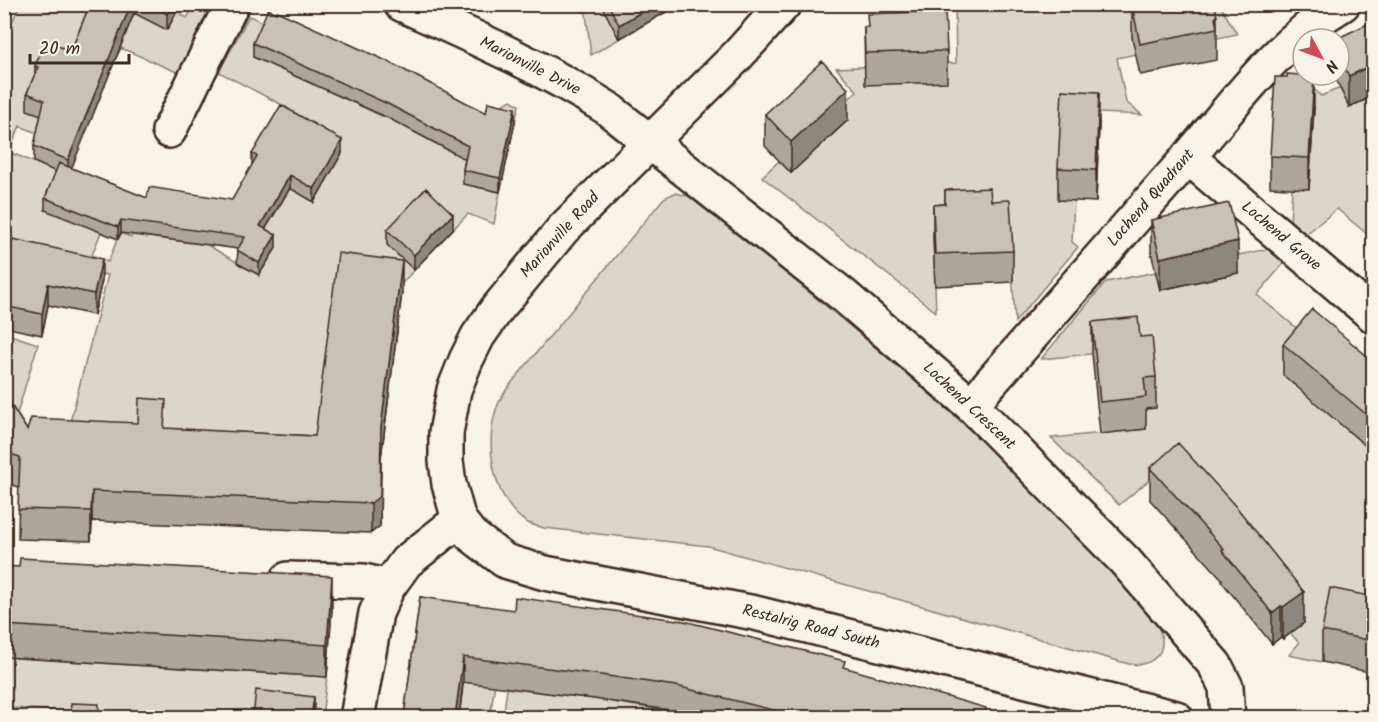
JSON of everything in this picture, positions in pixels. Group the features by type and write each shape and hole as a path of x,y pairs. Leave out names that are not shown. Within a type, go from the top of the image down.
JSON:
{"street":[{"path":"169,131 232,4"},
{"name":"Marionville Drive","path":"401,4 500,49 582,92 652,141"},
{"name":"Marionville Road","path":"459,520 449,484 446,461 447,433 454,390 478,336 497,309 563,229 736,56 784,4"},
{"name":"Lochend Quadrant","path":"971,405 1188,157 1246,86 1290,41 1343,4"},
{"name":"Lochend Crescent","path":"652,141 843,294 971,405 1125,561 1215,665 1226,687 1228,717"},
{"name":"Lochend Grove","path":"1188,157 1374,316"},
{"path":"357,717 376,613 388,587 406,562 459,520"},
{"name":"Restalrig Road South","path":"459,520 471,535 506,561 545,573 754,613 1176,717"},
{"path":"256,578 364,581 388,587"}],"shaded area":[{"path":"20,5 184,5 180,14 187,18 194,6 210,14 179,73 121,48 117,56 82,41 92,118 90,122 55,108 44,136 20,126 9,152 68,176 101,232 92,255 108,262 120,233 131,237 132,235 200,244 205,207 214,209 209,246 259,275 260,238 281,203 253,166 314,202 342,153 286,107 219,72 249,16 268,24 253,57 314,85 330,50 336,79 330,92 382,116 413,89 396,122 446,149 474,121 511,100 519,105 515,122 463,184 500,192 494,224 468,214 453,229 388,245 414,270 395,291 318,445 92,522 59,465 108,275 12,259 5,277 5,37"},
{"path":"577,5 602,5 619,39 591,55 586,13 575,8"},
{"path":"955,5 1220,5 1237,34 1213,39 1132,37 1136,54 1117,58 1126,102 1142,115 1078,112 1072,242 1078,247 1015,322 1010,232 933,236 936,312 762,177 779,161 791,173 838,109 857,91 836,68 956,63"},
{"path":"1298,87 1312,87 1321,96 1340,88 1349,107 1373,96 1373,239 1337,209 1305,235 1290,222"},
{"path":"675,193 688,196 834,313 956,417 1027,483 1095,553 1158,627 1162,644 1157,656 1145,663 1129,664 708,546 544,528 526,522 514,512 505,499 493,467 492,433 499,402 513,381 664,198"},
{"path":"1267,249 1284,263 1257,295 1312,341 1373,452 1373,628 1331,619 1322,662 1289,655 1299,643 1154,476 1119,505 1051,438 1146,429 1138,349 1041,359 1106,282 1156,272 1160,290 1237,273 1234,256"},
{"path":"4,333 38,344 7,447 4,446"},
{"path":"505,616 490,717 459,717 471,629"},
{"path":"5,649 16,658 327,677 322,717 201,718 9,708 5,711"},
{"path":"507,688 594,699 702,717 503,718"}],"building":[{"path":"90,4 131,4 68,160 34,146 44,100 27,93 38,67 35,66 45,41 71,51"},
{"path":"150,4 172,4 167,14"},
{"path":"608,4 655,4 619,25"},
{"path":"1215,4 1217,28 1140,44 1132,5"},
{"path":"268,9 391,63 486,113 488,102 515,108 500,178 463,170 468,146 388,104 253,43"},
{"path":"945,11 947,51 865,53 864,27 868,27 867,14"},
{"path":"1374,21 1374,64 1351,75 1351,32"},
{"path":"822,61 848,89 791,142 765,114"},
{"path":"1287,74 1291,74 1291,87 1313,87 1309,158 1270,156 1275,77 1287,77"},
{"path":"1062,90 1099,92 1096,170 1058,168"},
{"path":"281,105 342,140 314,189 290,175 260,226 276,235 259,263 237,250 245,237 121,220 118,227 45,198 59,163 147,198 149,187 232,200 257,156 252,154"},
{"path":"426,188 453,214 414,255 387,230"},
{"path":"990,188 991,201 1010,200 1013,251 935,254 933,205 945,204 945,190"},
{"path":"1229,203 1238,241 1160,258 1151,220"},
{"path":"13,239 102,259 94,294 48,284 42,314 4,306 4,276"},
{"path":"338,253 402,261 381,427 380,496 371,503 92,491 91,511 18,509 20,457 4,452 4,394 27,430 31,418 138,423 139,398 166,400 164,428 315,436"},
{"path":"1312,309 1374,362 1374,421 1283,344"},
{"path":"1138,317 1140,337 1152,336 1156,377 1144,378 1146,397 1100,402 1092,322"},
{"path":"1178,443 1238,509 1304,592 1272,613 1222,550 1224,549 1150,468"},
{"path":"20,558 332,576 327,645 4,625 4,566 19,567"},
{"path":"1330,588 1374,597 1374,641 1322,631"},
{"path":"420,597 514,610 515,597 684,621 845,661 843,667 986,708 984,717 801,717 676,686 463,657 455,717 404,715"},
{"path":"256,690 314,697 311,717 253,717"},
{"path":"71,703 99,704 98,717 70,717"}]}
